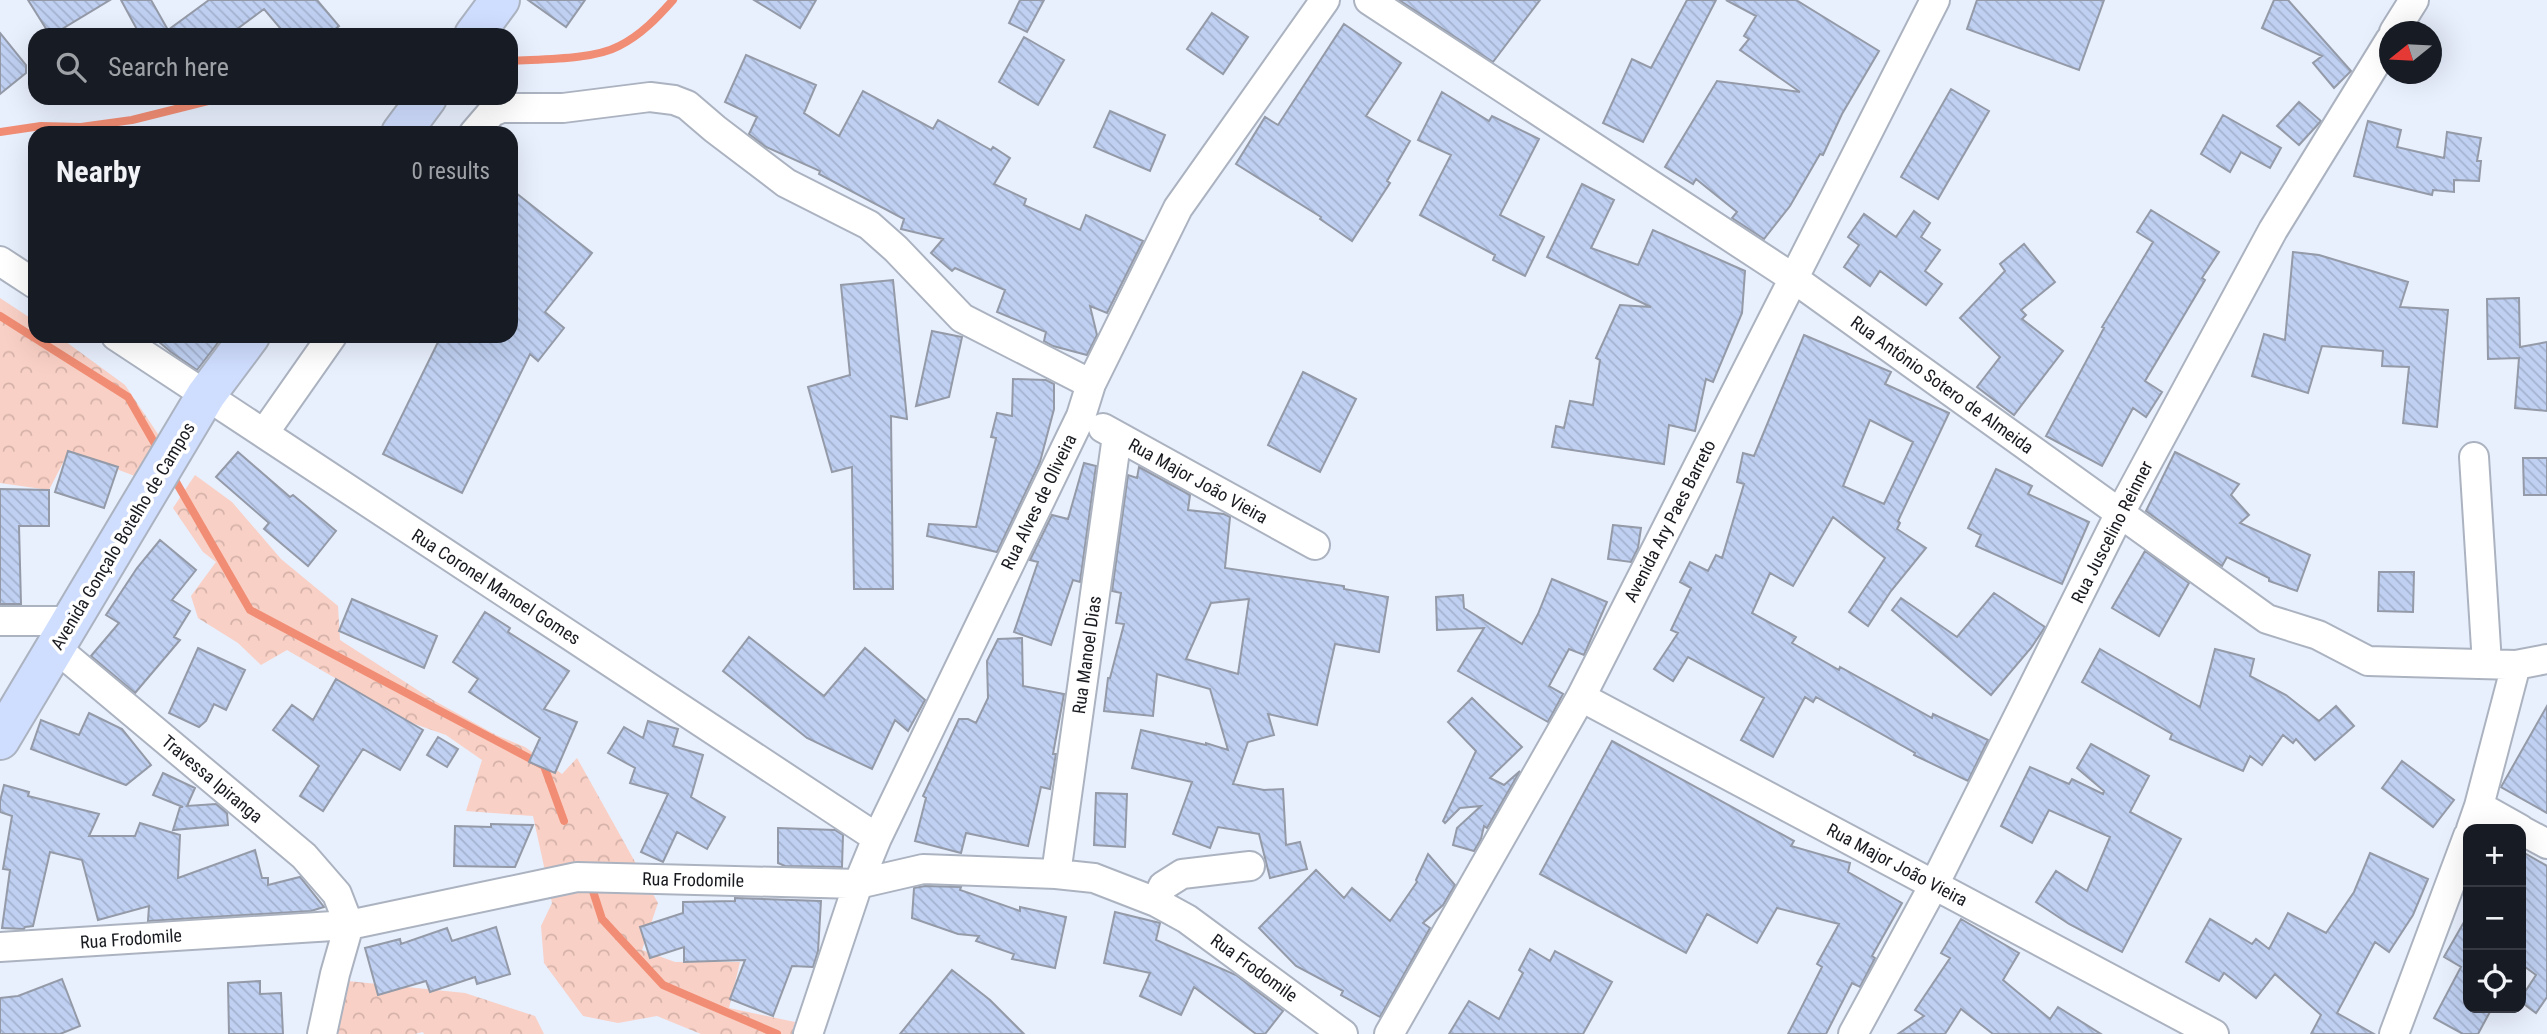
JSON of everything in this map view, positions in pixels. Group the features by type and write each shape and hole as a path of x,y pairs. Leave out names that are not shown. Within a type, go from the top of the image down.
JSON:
{"street":[{"path":"479,28 500,0"},
{"name":"Rua Alves de Oliveira","path":"808,1034 858,884 877,838 1081,416 1091,384 1178,208 1325,0"},
{"name":"Rua Antônio Sotero de Almeida","path":"1369,0 1793,278 2267,619 2318,635 2368,661 2515,665 2547,660"},
{"name":"Avenida Ary Paes Barreto","path":"1388,1034 1581,697 1935,0"},
{"path":"2401,21 2414,0"},
{"name":"Rua Juscelino Reinner","path":"1853,1034 1934,885 2120,513 2273,230 2379,56"},
{"path":"480,126 502,107 563,108 650,97 674,100 687,105 786,183 869,225 896,249 962,318 1091,384"},
{"path":"406,126 422,105"},
{"path":"0,261 28,279"},
{"name":"Rua Coronel Manoel Gomes","path":"127,343 877,838"},
{"name":"Avenida Gonçalo Botelho de Campos","path":"0,740 206,395 245,343"},
{"path":"264,433 327,343"},
{"name":"Rua Major João Vieira","path":"1081,416 1315,545"},
{"name":"Rua Manoel Dias","path":"1056,874 1117,436"},
{"path":"2474,457 2487,664"},
{"path":"0,621 65,634"},
{"name":"Travessa Ipiranga","path":"65,634 304,856 337,894 349,925"},
{"path":"2498,824 2475,818 2515,665"},
{"name":"Rua Major João Vieira","path":"1581,697 2214,1034"},
{"path":"2526,833 2547,844"},
{"path":"2394,1034 2463,849"},
{"path":"1156,902 1163,886 1182,874 1250,866"},
{"name":"Rua Frodomile","path":"0,947 349,925 577,877 858,884 923,869 1056,874 1094,878 1156,902 1187,919 1343,1034"},
{"path":"322,1034 349,925"}],"green space":[{"path":"0,298 28,316 28,343 68,343 125,385 164,443 140,478 69,451 49,490 0,483"},
{"path":"195,475 232,502 281,559 338,606 340,640 433,700 496,735 525,747 562,774 577,758 658,903 642,950 675,962 740,962 729,1008 795,1022 792,1034 701,1034 657,1016 618,1023 583,1016 544,963 541,926 552,903 533,816 466,811 482,760 446,735 412,723 287,650 261,665 238,643 198,618 191,596 216,562 203,552 173,508"},
{"path":"348,981 465,993 535,1016 544,1034 334,1034"}],"building":[{"path":"28,0 110,0 64,28 46,28"},
{"path":"121,0 151,0 167,28 136,28"},
{"path":"209,0 317,0 339,26 280,28 264,9 238,28 171,28"},
{"path":"528,0 585,0 566,27"},
{"path":"754,0 816,0 800,28"},
{"path":"1020,0 1044,0 1027,32 1009,23"},
{"path":"1399,0 1540,0 1493,62"},
{"path":"1687,0 1716,0 1643,142 1603,123 1632,59 1651,68"},
{"path":"1726,0 1796,0 1879,51 1842,114 1823,155 1820,154 1790,206 1764,239 1732,218 1737,212 1696,179 1693,184 1665,167 1717,81 1800,92 1740,50 1749,39 1744,36 1756,16"},
{"path":"1977,0 2104,0 2079,70 1967,29"},
{"path":"2274,0 2288,0 2351,71 2334,88 2313,63 2322,56 2262,28"},
{"path":"1212,13 1248,37 1223,74 1187,49"},
{"path":"1344,24 1401,63 1366,116 1410,141 1387,181 1390,183 1352,241 1320,219 1321,217 1236,164 1265,117 1278,125"},
{"path":"0,33 26,65 26,73 0,94"},
{"path":"1024,37 1064,60 1038,105 999,82"},
{"path":"746,55 816,85 804,113 839,136 863,91 933,129 938,120 1010,158 994,184 1026,199 1024,205 1080,230 1086,215 1143,241 1107,313 1090,306 1097,335 1087,355 1053,346 1044,341 1046,332 997,312 1005,290 955,268 952,271 931,253 943,239 901,229 904,219 819,174 820,171 766,147 749,134 757,117 725,102"},
{"path":"1951,89 1989,111 1938,199 1901,177"},
{"path":"1442,92 1489,121 1492,116 1539,139 1500,215 1544,237 1525,276 1493,260 1495,255 1420,215 1451,155 1418,140"},
{"path":"2299,102 2321,121 2299,145 2277,126"},
{"path":"1110,111 1165,135 1150,171 1094,147"},
{"path":"2223,115 2281,148 2270,168 2241,152 2230,172 2201,154"},
{"path":"2368,121 2401,130 2397,147 2444,158 2447,132 2481,138 2477,161 2481,161 2479,181 2454,180 2454,192 2433,190 2432,195 2354,176"},
{"path":"1582,184 1614,200 1591,248 1638,265 1653,230 1745,271 1742,313 1713,382 1706,379 1695,431 1669,425 1664,464 1552,447 1556,426 1564,428 1570,401 1593,405 1600,360 1596,358 1620,305 1651,307 1547,257"},
{"path":"518,195 592,253 545,312 564,328 538,361 530,354 462,493 383,454 438,343 518,343"},
{"path":"2151,210 2219,252 2145,381 2162,392 2146,417 2133,408 2102,466 2046,436 2104,328 2102,327 2153,242 2137,232"},
{"path":"1914,211 1930,223 1921,237 1940,250 1925,271 1942,284 1926,305 1880,271 1870,286 1844,267 1859,245 1848,237 1864,214 1896,237"},
{"path":"2024,244 2055,282 2021,310 2026,315 2022,319 2063,351 2014,415 1977,387 2000,357 1960,318 2005,271 2000,264"},
{"path":"2293,252 2319,255 2408,282 2400,307 2448,310 2437,427 2403,423 2409,367 2382,366 2383,351 2322,346 2308,393 2252,376 2264,334 2285,340"},
{"path":"893,280 907,419 891,416 893,589 854,589 852,467 832,472 808,387 850,375 841,285"},
{"path":"2519,298 2520,347 2547,342 2547,411 2515,408 2519,358 2488,359 2487,299"},
{"path":"932,331 962,337 949,397 916,406"},
{"path":"1804,335 1891,372 1885,384 1949,413 1898,521 1900,523 1897,529 1926,548 1891,591 1868,626 1849,612 1885,558 1833,517 1793,586 1770,573 1752,613 1796,637 1792,643 1839,670 1840,667 1932,718 1933,714 1988,740 1968,781 1914,755 1915,753 1816,697 1813,702 1805,697 1773,757 1741,740 1764,698 1688,657 1673,681 1654,669 1678,633 1671,630 1691,588 1680,582 1690,562 1708,571 1716,555 1722,558 1744,484 1737,482 1743,453 1754,456","holes":["1870,420 1913,442 1884,504 1843,486"]},
{"path":"160,343 218,343 197,370"},
{"path":"1303,372 1356,399 1320,472 1268,445"},
{"path":"1013,379 1046,380 1054,384 1054,409 1040,462 997,552 927,536 929,524 976,527 996,438 991,437 997,413 1012,416"},
{"path":"68,451 118,467 104,508 55,492"},
{"path":"238,452 290,497 293,495 336,531 308,566 264,529 269,523 216,477"},
{"path":"2175,452 2239,484 2231,495 2249,515 2240,523 2310,555 2297,591 2269,581 2269,578 2227,557 2222,566 2146,511"},
{"path":"2523,458 2547,458 2547,495 2524,495"},
{"path":"1084,463 1096,466 1080,582 1073,580 1051,645 1014,632 1038,562 1030,560 1052,515 1068,519"},
{"path":"1139,467 1190,495 1188,510 1230,517 1225,568 1344,586 1344,589 1388,597 1379,652 1335,644 1317,725 1268,714 1274,735 1248,742 1233,784 1264,790 1283,789 1286,845 1300,842 1307,869 1270,878 1259,834 1218,827 1210,848 1173,834 1192,782 1132,768 1141,730 1228,750 1210,689 1157,674 1153,716 1104,711 1108,678 1124,624 1116,623 1121,593 1112,591 1128,475 1137,478","holes":["1249,599 1238,674 1186,659 1211,603"]},
{"path":"1996,469 2032,486 2028,494 2089,522 2062,584 1976,546 1981,535 1968,528"},
{"path":"0,489 49,490 49,526 19,526 21,604 0,604"},
{"path":"1613,525 1641,528 1638,548 1631,562 1608,559"},
{"path":"160,540 196,570 172,600 190,611 174,637 180,640 135,693 91,656 119,623 106,615 137,568"},
{"path":"2145,551 2189,583 2159,636 2112,608"},
{"path":"2379,572 2414,572 2413,612 2378,611"},
{"path":"1552,579 1607,602 1584,655 1569,649 1549,686 1563,694 1548,722 1458,671 1484,628 1437,630 1436,597 1463,595 1464,608 1522,644"},
{"path":"1994,593 2045,627 1991,695 1892,610 1901,598 1957,637"},
{"path":"352,599 437,636 424,668 339,631"},
{"path":"485,612 510,628 508,632 569,671 544,709 577,722 555,773 529,762 540,738 469,692 478,679 453,662"},
{"path":"749,637 824,696 865,648 925,700 908,731 895,720 872,769 807,738 723,671"},
{"path":"1022,638 1023,686 1064,694 1053,754 1056,754 1050,789 1041,787 1028,846 966,833 961,853 915,841 926,798 923,796 959,719 976,723 988,698 987,661 998,639"},
{"path":"198,648 245,670 226,710 214,704 206,721 199,727 169,713"},
{"path":"2100,649 2200,707 2215,649 2254,659 2250,676 2286,695 2319,721 2336,706 2354,726 2315,760 2296,739 2293,743 2283,735 2262,765 2250,756 2243,771 2170,739 2172,734 2082,682"},
{"path":"336,679 423,730 400,770 363,749 323,811 300,796 319,766 273,730 292,705 313,720"},
{"path":"1472,698 1522,747 1490,778 1504,785 1520,771 1487,828 1484,826 1474,851 1453,845 1457,828 1481,806 1460,808 1445,823 1443,821 1476,751 1448,722"},
{"path":"2547,706 2547,813 2501,787"},
{"path":"89,713 122,729 151,765 126,785 31,749 41,720 79,735"},
{"path":"648,721 678,729 673,746 703,755 691,797 725,817 707,849 677,832 663,862 641,852 668,794 630,783 635,768 608,753 624,727 643,738"},
{"path":"438,737 458,749 447,767 427,755"},
{"path":"1612,741 1794,841 1791,846 1850,863 1848,872 1902,903 1872,956 1875,958 1860,987 1852,983 1826,1034 1788,1034 1822,967 1817,964 1839,924 1777,908 1757,943 1707,914 1686,953 1540,874"},
{"path":"2091,744 2149,776 2130,812 2181,839 2122,952 2069,924 2036,902 2056,871 2087,891 2110,837 2049,810 2032,843 2001,826 2030,767 2069,784 2072,779 2103,794 2104,791 2077,768"},
{"path":"2402,761 2454,800 2433,827 2382,788"},
{"path":"163,773 195,788 187,806 216,804 227,813 228,825 173,830 180,807 183,807 153,795"},
{"path":"4,785 29,792 28,796 99,814 89,836 135,836 140,823 180,835 178,878 255,850 262,878 268,878 268,885 300,877 324,907 311,911 148,921 149,906 98,920 82,860 50,852 33,926 24,929 2,928 10,870 3,869 12,816 0,812"},
{"path":"1096,793 1127,794 1125,847 1094,845"},
{"path":"491,824 533,825 515,867 454,866 455,826 491,827"},
{"path":"778,828 835,830 843,835 842,867 785,866 778,863"},
{"path":"2370,853 2428,879 2413,915 2389,952 2375,942 2337,1013 2374,1034 2311,1034 2321,1015 2275,974 2256,998 2224,973 2219,981 2186,962 2210,919 2252,944 2256,939 2269,949 2288,913 2326,933 2354,892"},
{"path":"1428,854 1455,885 1443,905 1423,923 1430,928 1380,1017 1341,995 1343,991 1296,966 1259,928 1316,870 1344,898 1352,888 1390,921 1417,882"},
{"path":"2526,854 2547,866 2547,997 2536,1013 2526,1006 2526,990 2536,975 2526,968"},
{"path":"961,887 960,890 1020,911 1020,907 1066,917 1055,968 1012,959 1014,954 976,941 979,936 958,934 912,918 914,888"},
{"path":"735,898 821,901 818,951 813,967 792,966 773,1016 730,999 745,960 684,962 684,947 650,958 640,927 683,913 683,902 735,901"},
{"path":"1115,912 1160,923 1156,940 1236,975 1283,1011 1265,1034 1256,1034 1194,987 1181,1015 1140,996 1150,973 1104,963"},
{"path":"1961,919 2019,953 2003,980 2050,1019 2058,1007 2101,1034 1993,1034 1961,1009 1945,1034 1898,1034 1924,1016 1915,1010 1950,958 1941,953"},
{"path":"2463,924 2463,1013 2489,1013 2478,1034 2463,1034 2434,1018 2461,967 2444,957"},
{"path":"496,927 510,974 477,984 475,977 430,992 426,981 378,995 365,948 400,939 401,944 447,928 452,941"},
{"path":"1530,949 1550,961 1555,951 1612,982 1583,1034 1449,1034 1469,1001 1499,1019 1523,973 1519,970"},
{"path":"952,970 990,1000 1024,1034 900,1034"},
{"path":"62,979 80,1026 60,1034 0,1034 0,998 18,996"},
{"path":"260,981 260,994 281,993 283,1034 229,1034 228,983"}],"waterway":[{"path":"518,61 566,58 608,51 642,31 673,0"},
{"path":"88,126 132,120 192,105"},
{"path":"0,132 28,128"},
{"path":"0,316 28,334"},
{"path":"43,343 128,397 159,451"},
{"path":"172,475 250,610 544,766 564,821"},
{"path":"590,882 602,919 663,985 777,1034"}]}
